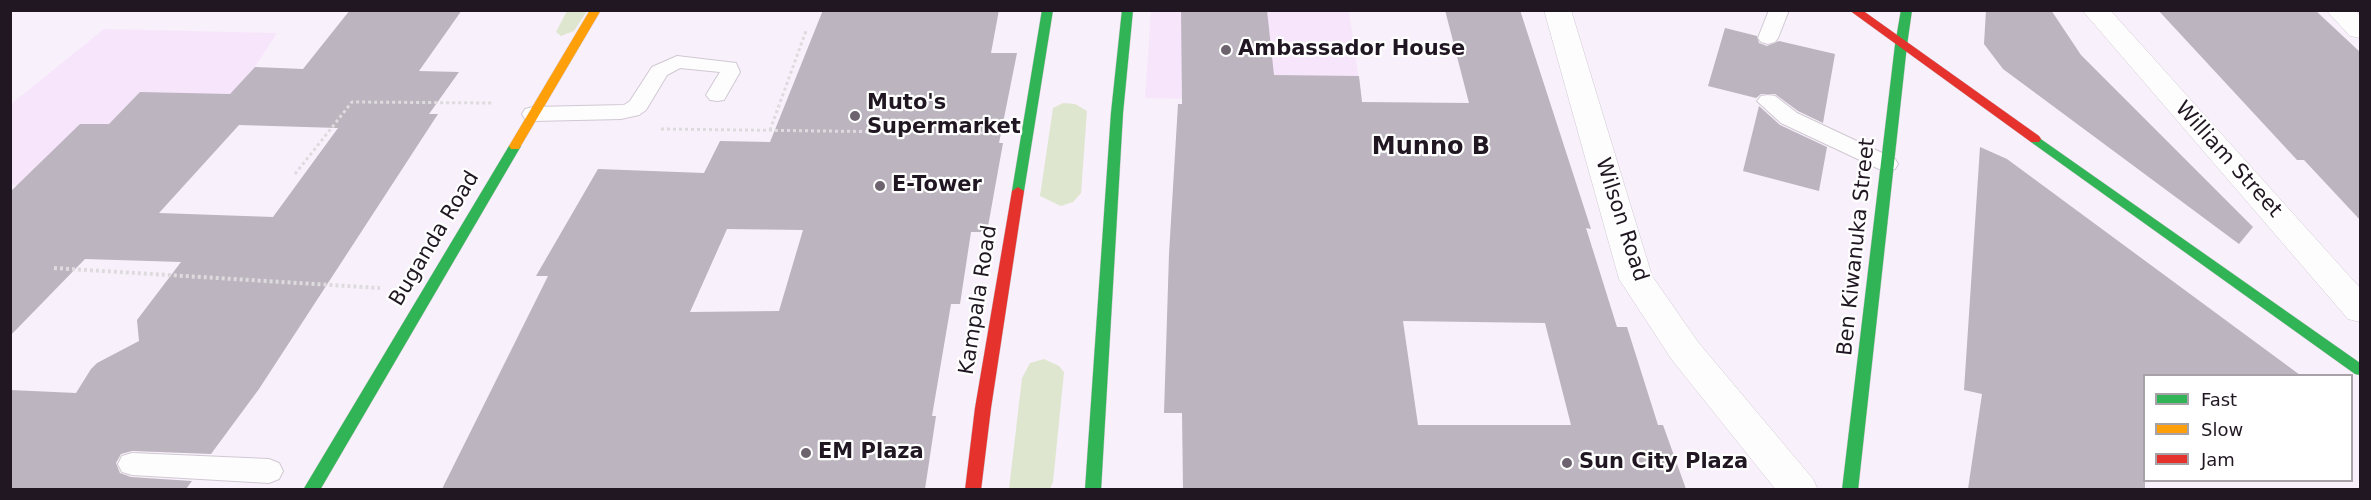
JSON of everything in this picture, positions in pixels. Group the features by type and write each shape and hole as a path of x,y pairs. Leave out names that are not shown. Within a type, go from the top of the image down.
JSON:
{"main road":[{"name":"Buganda Road","path":"311,489 596,10"},
{"name":"Kampala Road","path":"973,489 983,408 1048,10"},
{"path":"1094,489 1117,113 1128,10"},
{"path":"1854,10 2361,370"},
{"name":"Ben Kiwanuka Street","path":"1850,489 1901,45 1907,10"}],"street":[{"name":"Wilson Road","path":"1557,10 1636,279 1685,351 1799,489"},
{"name":"William Street","path":"2096,10 2361,310"},
{"path":"2339,10 2361,30"}],"lane":[{"path":"1768,38 1779,10"},
{"path":"533,114 631,110 638,105 660,71 677,62 729,67 730,72 717,95"},
{"path":"1768,101 1789,118 1887,164"},
{"path":"132,464 269,471"}],"path":[{"path":"770,130 806,32"},
{"path":"295,174 352,102 493,103"},
{"path":"653,129 1027,134"},
{"path":"54,268 380,288"}],"shaded area":[{"path":"1151,11 1349,11 1362,102 1145,98"},
{"path":"104,29 277,33 255,67 136,195 11,185 11,104"}],"green space":[{"path":"567,11 587,11 574,31 561,36 556,32"},
{"path":"1063,103 1075,104 1087,111 1081,193 1073,202 1061,206 1040,196 1053,108"},
{"path":"1044,359 1059,366 1064,372 1053,482 1050,489 1009,489 1022,378 1030,363"}],"building":[{"path":"350,10 462,10 419,71 459,72 429,114 438,114 259,389 211,454 132,451 121,454 116,463 120,473 131,477 192,481 186,489 10,489 10,390 76,393 97,363 139,341 137,320 181,262 85,259 10,336 10,192 80,124 109,124 140,92 230,94 255,67 303,69","holes":["239,125 338,128 273,217 159,213"]},
{"path":"823,10 999,10 991,53 1017,53 999,143 1003,143 987,232 971,232 960,304 951,304 932,416 936,416 925,489 442,489 548,276 536,276 598,169 704,173 720,141 770,142","holes":["727,229 803,230 779,311 690,312"]},
{"path":"1181,10 1267,10 1274,75 1359,76 1362,102 1469,103 1445,10 1520,10 1591,229 1586,228 1617,327 1627,327 1658,425 1663,425 1686,489 1183,489 1182,413 1164,413 1169,254 1178,104 1182,104","holes":["1403,321 1545,323 1571,425 1418,425"]},
{"path":"1986,10 2051,10 2081,55 2253,227 2239,244 2003,69 1984,44"},
{"path":"2158,10 2315,10 2361,53 2361,221 2304,160 2297,160"},
{"path":"1725,28 1757,36 1759,43 1767,46 1779,41 1835,54 1823,123 1798,111 1775,94 1761,94 1756,98 1708,86"},
{"path":"1759,106 1780,125 1827,147 1819,191 1743,171"},
{"path":"1980,147 2007,159 2299,374 2143,374 2143,482 2145,482 2145,489 1968,489 1982,394 1964,390"}],"traffic: fast":[{"path":"1018,191 1048,10"},
{"path":"1093,490 1117,113 1128,10"},
{"path":"1850,490 1901,45 1907,10"},
{"path":"2035,139 2360,370"},
{"path":"311,490 515,146"}],"traffic: slow":[{"path":"515,146 596,10"}],"traffic: jam":[{"path":"1854,10 2035,139"},
{"path":"973,490 983,408 1018,191"}],"place":[{"name":"Ambassador House","path":"1226,50"},
{"name":"Muto's Supermarket","path":"855,116"},
{"name":"E-Tower","path":"880,186"},
{"name":"EM Plaza","path":"806,453"},
{"name":"Sun City Plaza","path":"1567,463"}],"district":[{"name":"Munno B","path":"1431,148"}]}
